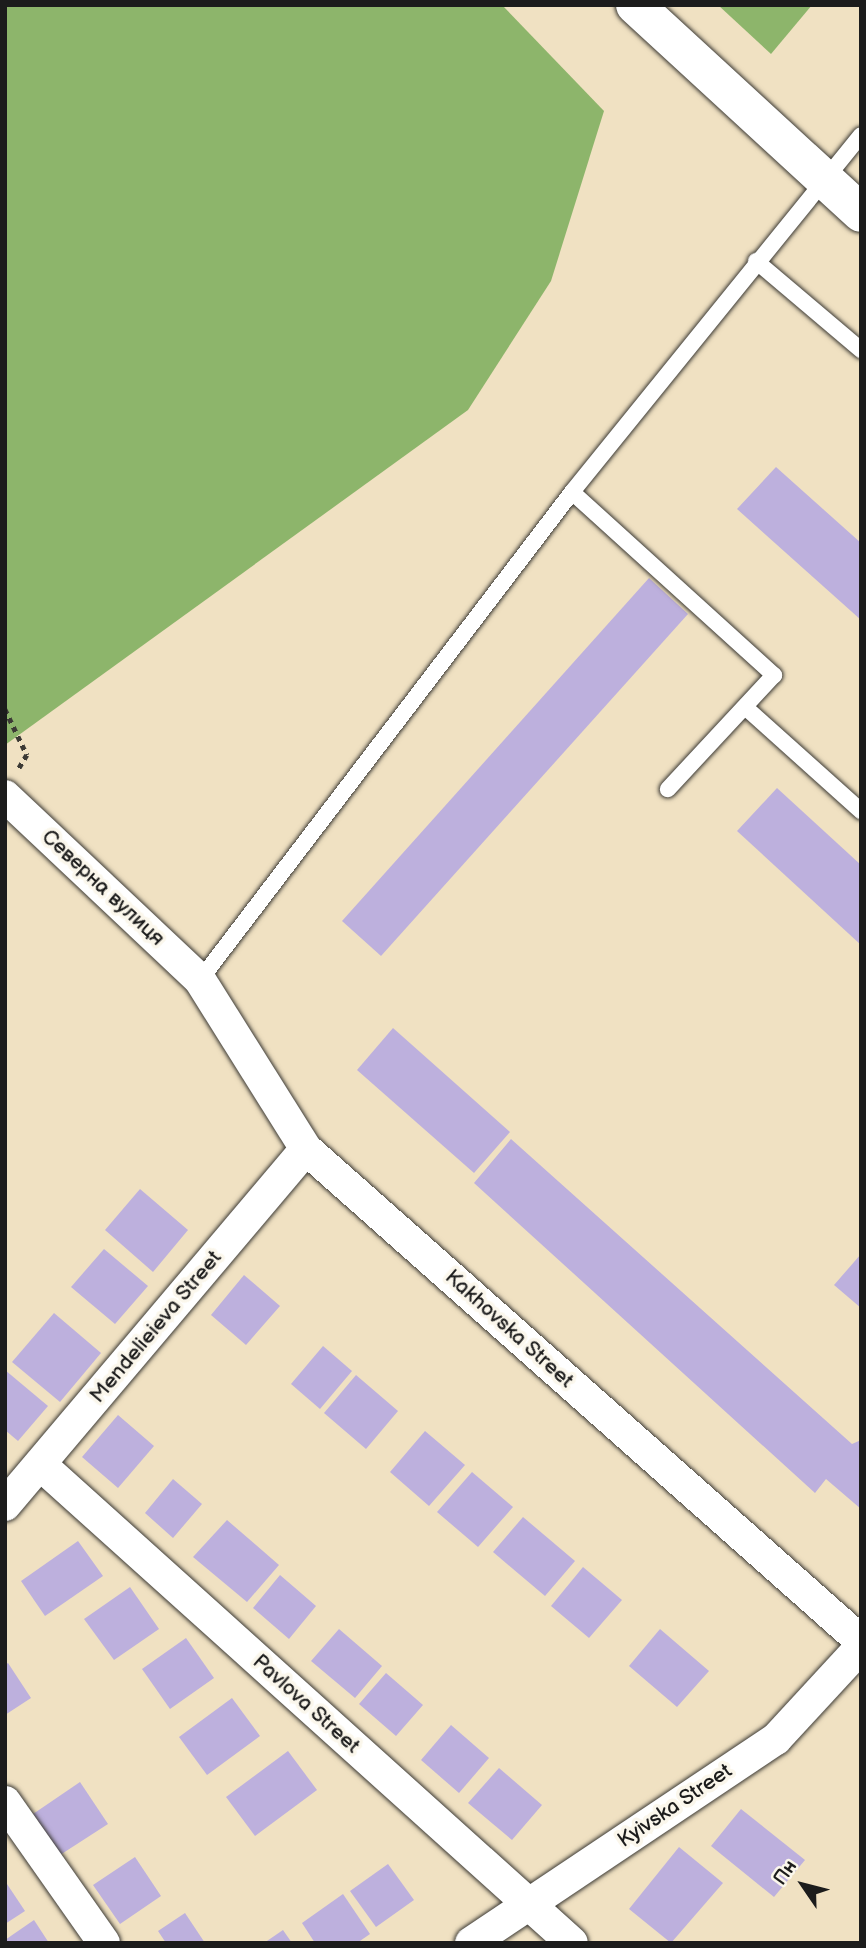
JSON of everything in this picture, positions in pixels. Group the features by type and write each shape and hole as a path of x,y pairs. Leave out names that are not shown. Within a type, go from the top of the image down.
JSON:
{"main road":[{"path":"635,5 861,213"}],"street":[{"name":"Северна вулиця","path":"11,785 201,981"},
{"name":"Kakhovska Street","path":"201,981 306,1149 861,1641"},
{"name":"Mendelieieva Street","path":"5,1505 306,1149"},
{"name":"Pavlova Street","path":"41,1465 572,1943"},
{"name":"Kyivska Street","path":"471,1943 776,1739 861,1647"},
{"path":"5,1802 104,1943"}],"lane":[{"path":"201,981 572,492 822,178 861,135"},
{"path":"756,261 861,350"},
{"path":"572,492 774,675 668,789"},
{"path":"745,707 861,811"}],"path":[{"path":"5,709 27,755 11,785"}],"green space":[{"path":"5,5 502,5 604,111 551,281 468,410 5,745"},
{"path":"718,5 812,5 771,54"}],"building":[{"path":"776,467 861,543 861,620 737,509"},
{"path":"649,578 688,614 381,956 342,921"},
{"path":"777,788 861,865 861,945 737,831"},
{"path":"393,1028 510,1132 474,1173 357,1070"},
{"path":"511,1139 852,1444 861,1440 861,1509 826,1479 815,1493 474,1183"},
{"path":"140,1189 188,1230 153,1272 105,1230"},
{"path":"104,1249 148,1286 115,1324 71,1287"},
{"path":"861,1254 861,1308 834,1285"},
{"path":"244,1275 280,1306 246,1345 211,1315"},
{"path":"54,1313 101,1353 60,1402 12,1362"},
{"path":"323,1346 352,1371 320,1409 291,1384"},
{"path":"5,1370 48,1406 18,1441 5,1430"},
{"path":"356,1375 398,1411 366,1449 324,1413"},
{"path":"118,1415 154,1446 118,1488 82,1457"},
{"path":"425,1431 465,1465 429,1506 390,1472"},
{"path":"472,1472 513,1507 478,1547 437,1512"},
{"path":"173,1479 202,1504 173,1538 145,1513"},
{"path":"523,1517 575,1561 545,1596 493,1552"},
{"path":"227,1520 279,1565 247,1602 193,1557"},
{"path":"78,1541 103,1576 45,1616 21,1581"},
{"path":"583,1567 622,1600 589,1638 551,1606"},
{"path":"280,1575 316,1606 289,1639 253,1608"},
{"path":"130,1587 159,1629 114,1660 84,1619"},
{"path":"339,1629 382,1666 355,1698 311,1661"},
{"path":"660,1629 709,1671 677,1707 629,1666"},
{"path":"186,1638 214,1678 170,1709 142,1669"},
{"path":"8,1663 31,1698 5,1715 5,1665"},
{"path":"386,1673 423,1705 396,1736 359,1704"},
{"path":"232,1698 260,1736 207,1775 179,1737"},
{"path":"451,1725 489,1758 459,1793 421,1760"},
{"path":"288,1751 317,1790 255,1836 226,1797"},
{"path":"499,1768 542,1805 512,1840 468,1803"},
{"path":"80,1782 108,1824 60,1855 33,1814"},
{"path":"741,1809 805,1860 774,1897 711,1846"},
{"path":"679,1847 723,1883 671,1943 629,1909"},
{"path":"135,1857 161,1896 120,1924 93,1885"},
{"path":"388,1864 414,1900 376,1927 350,1891"},
{"path":"5,1881 25,1911 5,1924"},
{"path":"343,1894 370,1934 357,1943 315,1943 302,1923"},
{"path":"185,1913 205,1943 166,1943 158,1931"},
{"path":"34,1920 49,1943 5,1943 5,1940"},
{"path":"283,1930 292,1943 264,1943"}]}
